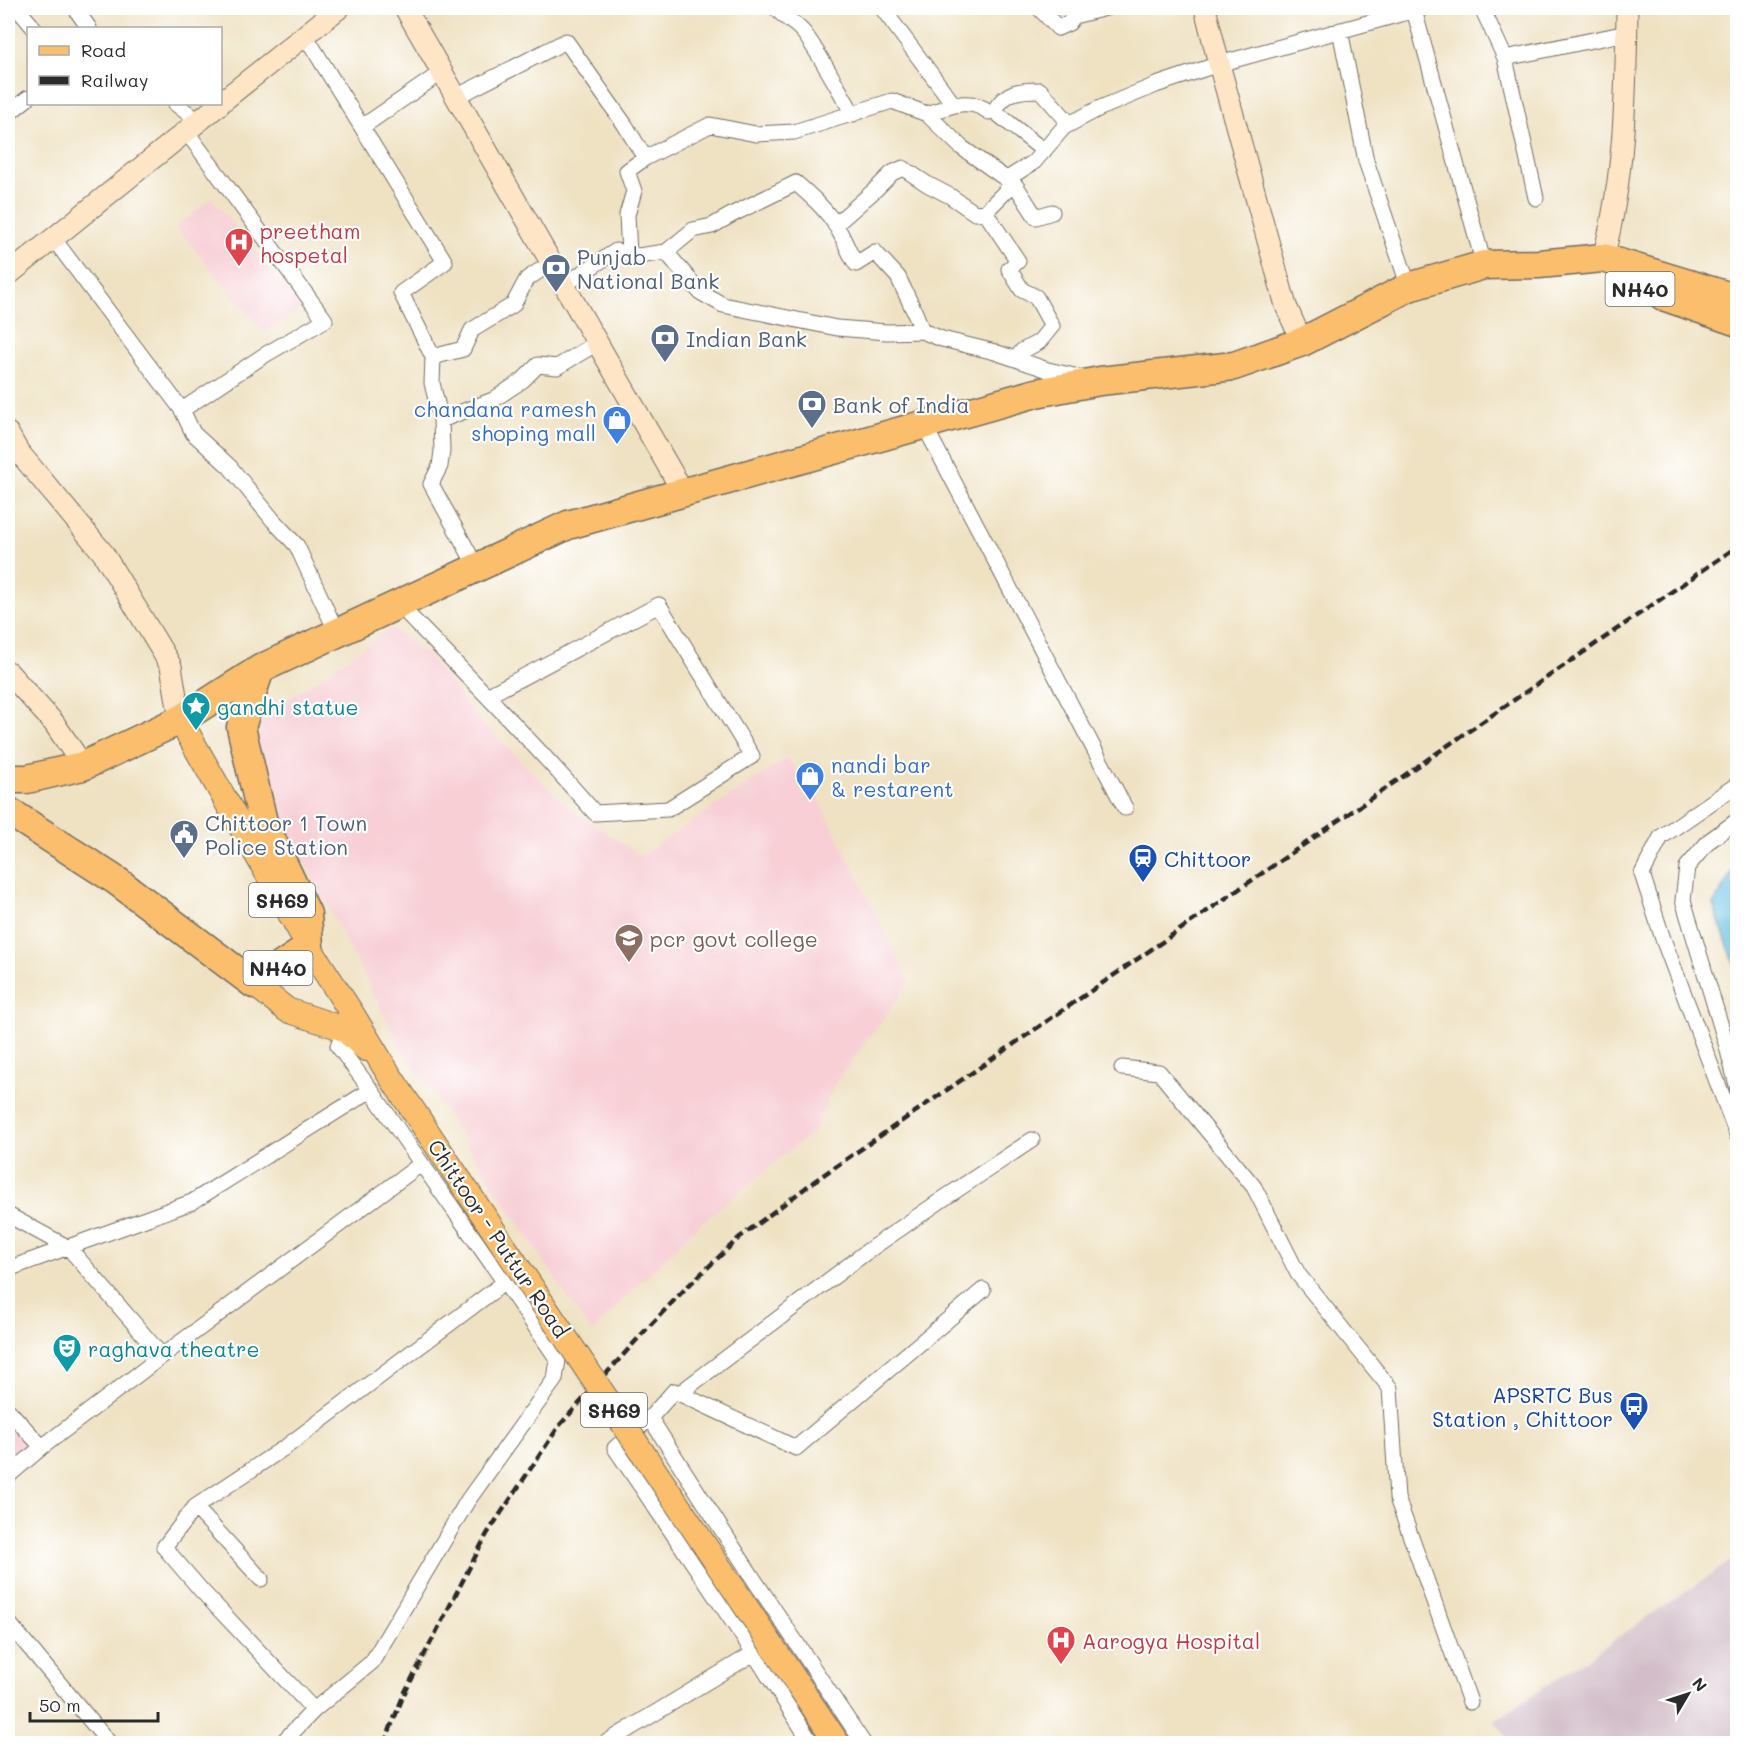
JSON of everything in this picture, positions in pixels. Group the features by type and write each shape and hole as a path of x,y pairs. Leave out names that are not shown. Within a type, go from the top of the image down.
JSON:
{"highway":[{"name":"NH40","path":"8,779 27,779 83,766 180,720 260,669 568,525 1036,393 1100,381 1234,366 1302,342 1409,287 1484,265 1539,264 1603,258 1737,299"},
{"name":"NH40","path":"1539,264 1613,280 1737,322"},
{"name":"NH40","path":"8,811 117,881 254,984 309,947 307,914 263,822 241,727 260,669"}],"main road":[{"name":"Chittoor - Puttur Road","path":"180,720 381,1076 838,1743"},
{"path":"254,984 287,1010 348,1021"}],"street":[{"path":"17,8 33,27"},
{"path":"82,8 77,11 88,27"},
{"path":"222,101 339,8"},
{"path":"405,8 683,492"},
{"path":"776,8 802,31 853,114"},
{"path":"882,8 954,105"},
{"path":"1039,8 1058,28 1069,23 1074,16 1106,8"},
{"path":"1205,8 1287,306 1302,342"},
{"path":"1482,8 1505,58 1536,198"},
{"path":"1603,258 1621,160 1626,104 1627,8"},
{"path":"835,225 892,173 903,168 975,213 985,212 1010,181 1034,162 1064,128 1098,109 1219,64 1418,9 1484,265"},
{"path":"1340,30 1365,160 1409,287"},
{"path":"1505,58 1627,33"},
{"path":"305,35 445,262 401,293 433,357 432,383 441,420 442,451 440,466 431,484 477,568"},
{"path":"456,97 566,41 645,158"},
{"path":"362,127 442,72"},
{"path":"994,111 1000,101 1017,90 1040,90 1070,124"},
{"path":"8,114 27,99"},
{"path":"629,254 627,215 634,191 627,171 645,158 710,125 756,134 794,132 892,101 927,114 961,147 1016,186 1036,217 1052,213"},
{"path":"927,114 965,103 981,106 989,112 994,111 1044,151"},
{"path":"177,105 325,320 263,356 182,410"},
{"path":"8,275 218,105"},
{"path":"564,285 616,251 638,256 666,252 693,230 712,226 796,183 813,198 835,225 856,264 875,252 898,277 922,331"},
{"path":"985,212 1018,261 1009,269 1013,276 1022,290 1036,297 1052,326 1039,342 1022,351 1016,359"},
{"path":"53,238 182,410 193,433 230,467 297,546 337,633"},
{"path":"666,252 700,292 723,305 837,328 887,332 922,331 1048,370 1100,381"},
{"path":"433,357 463,349 472,330 513,305 527,279 552,263"},
{"path":"441,420 493,400 523,380 538,365 557,368 597,343"},
{"path":"924,425 1125,808"},
{"path":"11,448 104,553 171,666 180,720"},
{"path":"399,605 487,696 543,753 595,813 668,809 752,756 659,605 487,696"},
{"path":"8,672 54,723 83,766"},
{"path":"1737,784 1661,837 1642,874 1663,939 1737,1137"},
{"path":"1737,820 1709,841 1687,867 1683,900 1726,1043 1737,1089"},
{"path":"1122,1068 1159,1072 1254,1187 1298,1274 1390,1388 1397,1498 1470,1702"},
{"path":"8,1269 192,1202 381,1076 421,1164 558,1360 555,1379 468,1500 372,1662 314,1710 280,1743"},
{"path":"674,1391 680,1393 870,1250 1032,1140"},
{"path":"8,1476 42,1447 162,1356 421,1164"},
{"path":"8,1215 69,1248 162,1356"},
{"path":"314,1710 209,1599 164,1547 195,1508 287,1446 505,1282"},
{"path":"674,1391 796,1448 983,1290"},
{"path":"674,1391 650,1418 615,1448 812,1743"},
{"path":"8,1410 42,1447"},
{"path":"650,1418 753,1578 864,1743"},
{"path":"195,1508 261,1579"},
{"path":"8,1622 110,1743"},
{"path":"604,1743 754,1653"}],"shaded area":[{"name":"preetham hospetal","path":"212,198 302,308 265,334 176,227"},
{"name":"pcr govt college","path":"391,628 429,657 476,717 569,808 641,856 787,758 821,803 910,982 836,1082 814,1131 695,1228 591,1332 400,1045 303,859 255,790 260,719"},
{"path":"8,1427 29,1448 8,1466"},
{"path":"1737,1557 1737,1743 1511,1743 1495,1721"}],"water":[{"path":"1737,868 1737,970 1713,905 1733,870"}],"railway":[{"path":"384,1744 404,1694 487,1534 559,1426 686,1288 740,1237 816,1180 1738,546"}],"place":[{"name":"preetham hospetal","path":"239,268"},
{"name":"Punjab National Bank","path":"556,294"},
{"name":"Indian Bank","path":"665,364"},
{"name":"Bank of India","path":"812,430"},
{"name":"chandana ramesh shoping mall","path":"617,446"},
{"name":"gandhi statue","path":"196,732"},
{"name":"nandi bar & restarent","path":"810,802"},
{"name":"Chittoor 1 Town Police Station","path":"184,860"},
{"name":"Chittoor","path":"1143,884"},
{"name":"pcr govt college","path":"629,964"},
{"name":"raghava theatre","path":"67,1374"},
{"name":"APSRTC Bus Station , Chittoor","path":"1634,1432"},
{"name":"Aarogya Hospital","path":"1061,1666"}]}
